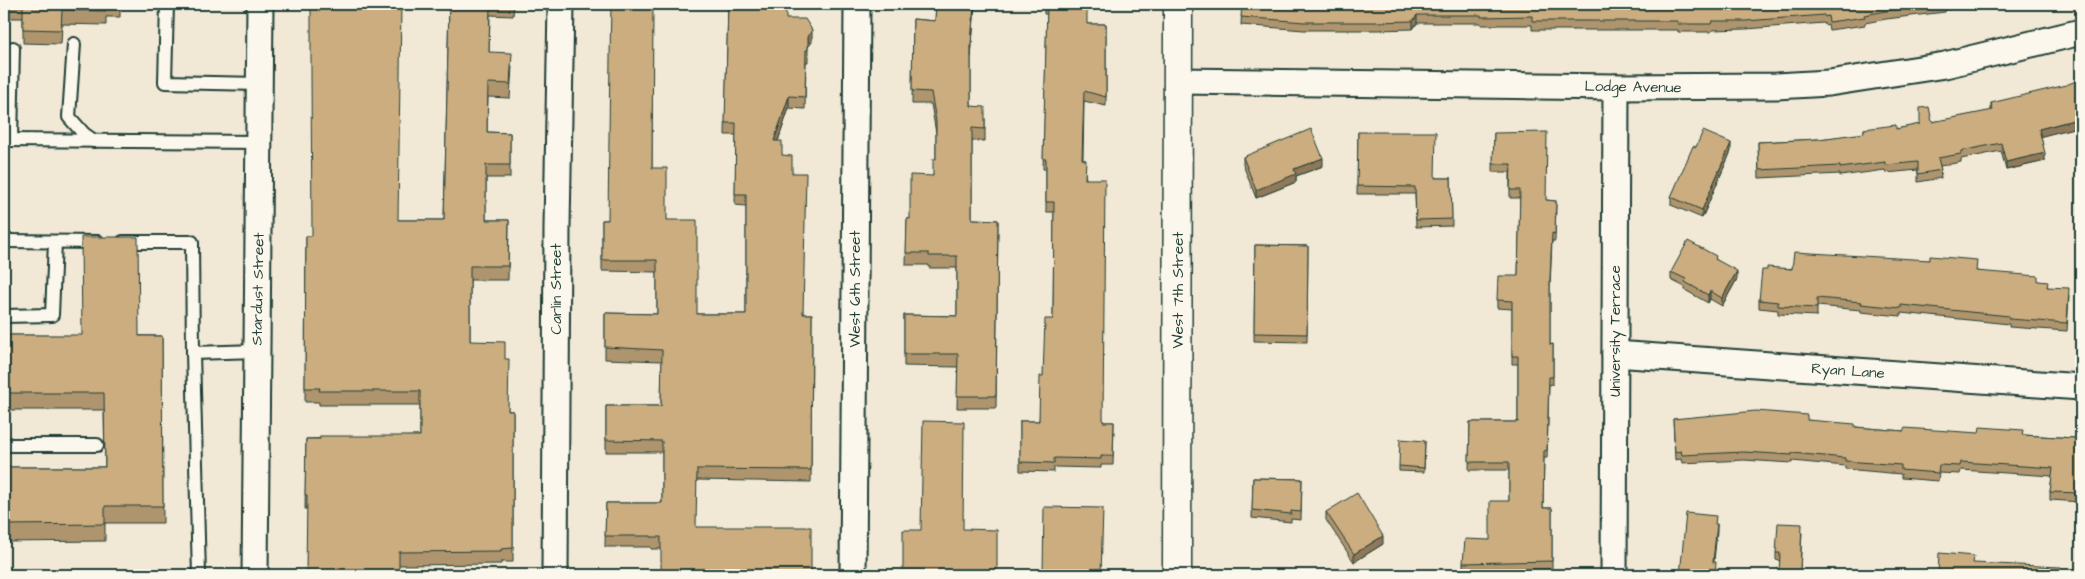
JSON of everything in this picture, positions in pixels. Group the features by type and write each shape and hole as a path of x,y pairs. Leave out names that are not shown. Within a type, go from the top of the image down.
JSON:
{"main road":[{"name":"West 7th Street","path":"1177,575 1178,4"}],"street":[{"name":"Stardust Street","path":"255,575 260,4"},
{"name":"Carlin Street","path":"555,575 557,227 561,4"},
{"name":"West 6th Street","path":"853,575 857,4"},
{"name":"Lodge Avenue","path":"1178,81 1729,88 1838,82 1945,65 2081,32"},
{"name":"University Terrace","path":"1614,575 1616,87"},
{"name":"Ryan Lane","path":"1615,354 2081,387"}],"lane":[{"path":"167,4 165,82 260,84"},
{"path":"74,44 69,117 84,134 94,141"},
{"path":"13,48 7,140 259,142"},
{"path":"4,242 192,242 192,353 199,575"},
{"path":"4,316 52,315 55,242"},
{"path":"192,353 257,351"},
{"path":"4,445 97,445"}],"building":[{"path":"23,4 106,4 106,11 62,10 61,30 23,29"},
{"path":"311,4 401,4 398,220 444,220 449,4 490,4 489,52 512,53 510,84 488,83 487,132 510,133 510,165 486,165 486,220 509,220 508,266 470,266 470,341 505,342 505,359 509,359 508,411 513,411 513,548 501,549 501,551 399,552 399,575 306,575 306,439 320,439 320,436 420,436 420,391 319,391 320,388 305,388 306,236 312,236"},
{"path":"611,4 653,4 652,168 667,168 667,220 697,220 697,314 746,314 746,194 735,194 736,123 725,123 728,4 786,4 786,19 805,19 812,30 808,36 808,50 806,50 805,97 789,96 774,141 782,141 782,155 792,156 792,173 806,173 803,314 812,314 811,470 697,469 696,527 811,527 811,575 661,575 661,537 605,536 606,503 662,503 662,441 606,440 606,406 661,406 662,350 605,347 605,313 657,314 657,260 602,260 602,220 608,220"},
{"path":"936,4 974,4 971,45 971,106 985,107 985,129 972,128 972,219 998,220 996,396 957,396 958,354 904,354 904,315 957,316 957,256 929,256 929,253 906,253 907,219 910,219 910,175 933,176 933,159 936,159 936,121 931,92 912,91 913,19 935,21"},
{"path":"1044,4 1087,4 1087,24 1106,24 1106,97 1084,91 1082,159 1086,160 1085,179 1105,179 1103,422 1114,422 1113,456 1101,456 1101,459 1054,458 1054,463 1020,462 1020,421 1039,421 1040,376 1043,376 1045,319 1053,319 1054,202 1046,202 1046,159 1043,159 1047,5"},
{"path":"1242,4 1944,4 1886,11 1864,15 1865,17 1829,22 1828,16 1825,17 1824,15 1746,21 1712,21 1711,24 1678,24 1678,21 1532,21 1532,16 1481,17 1481,15 1417,15 1413,21 1304,22 1241,17"},
{"path":"2081,79 2081,118 2039,129 2045,153 2006,162 2001,143 1938,158 1941,170 1918,174 1918,162 1886,165 1885,162 1840,168 1840,166 1759,170 1758,142 1819,139 1864,133 1864,129 1896,125 1896,129 1920,124 1920,108 1929,107 1932,122 1993,110 1991,103 2066,85"},
{"path":"1311,129 1323,158 1294,169 1296,174 1256,190 1243,157"},
{"path":"1703,131 1731,143 1702,210 1671,197 1693,146 1696,147"},
{"path":"1358,132 1436,132 1435,178 1451,178 1452,219 1416,220 1415,187 1357,186"},
{"path":"1547,132 1546,200 1556,201 1555,234 1552,233 1550,279 1550,345 1553,344 1553,377 1549,377 1547,450 1544,451 1543,508 1552,508 1552,561 1463,563 1465,539 1490,540 1490,501 1509,501 1509,462 1469,462 1470,422 1518,422 1518,356 1512,356 1512,301 1497,300 1498,276 1518,276 1520,190 1510,190 1511,164 1493,164 1494,133"},
{"path":"81,237 138,237 139,336 162,336 163,506 105,506 105,524 4,525 4,467 105,467 104,393 4,393 4,335 82,335"},
{"path":"1688,241 1716,256 1715,259 1737,271 1722,298 1710,291 1708,295 1685,282 1686,279 1671,272"},
{"path":"1255,245 1308,246 1307,334 1254,333"},
{"path":"1794,252 1930,260 1930,256 1977,260 1976,271 2038,276 2038,281 2048,282 2047,287 2069,288 2067,323 2009,319 2009,316 1901,305 1901,308 1817,298 1817,308 1778,306 1778,302 1759,300 1762,270 1767,270 1767,267 1792,269"},
{"path":"1756,411 1807,415 1807,420 1855,424 1855,427 1904,431 1904,428 1979,433 1980,427 2023,430 2022,435 2075,438 2075,436 2081,436 2081,493 2050,492 2053,468 1961,462 1960,466 1939,465 1938,473 1901,470 1901,465 1845,461 1845,458 1792,453 1792,455 1744,452 1682,455 1681,451 1675,452 1673,419"},
{"path":"923,421 964,422 963,529 997,530 997,575 903,575 903,530 921,530"},
{"path":"1400,439 1425,441 1424,468 1399,466"},
{"path":"1253,478 1302,479 1301,512 1291,511 1291,514 1252,510"},
{"path":"1357,493 1383,536 1354,554 1326,512"},
{"path":"1044,507 1103,508 1101,575 1043,575"},
{"path":"1686,513 1716,516 1715,524 1717,524 1713,562 1716,562 1715,575 1680,575"},
{"path":"1778,523 1802,524 1800,571 1805,571 1805,575 1779,575 1780,553 1776,553"},
{"path":"1939,553 1974,556 1973,563 2061,567 2060,575 1938,575"},
{"path":"1388,573 1388,575 1352,575 1352,574"}]}
